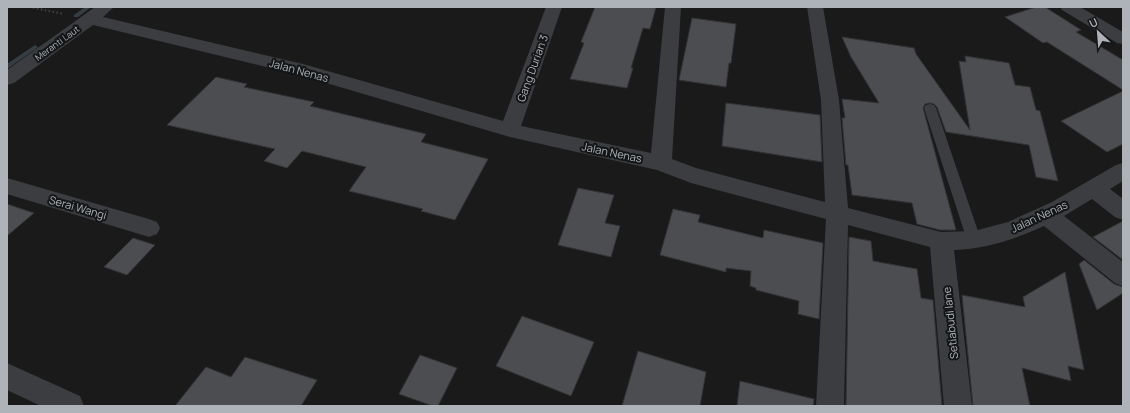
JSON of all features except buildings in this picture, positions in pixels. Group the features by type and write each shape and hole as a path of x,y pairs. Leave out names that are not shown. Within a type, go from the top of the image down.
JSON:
{"street":[{"name":"Meranti Laut","path":"7,79 106,7"},
{"name":"Gang Durian 3","path":"510,130 554,7"},
{"path":"661,163 673,7"},
{"path":"815,7 830,100 837,214 830,406"},
{"path":"1068,7 1123,39"},
{"name":"Jalan Nenas","path":"90,19 303,70 510,130 661,163 691,175 941,241 974,240 1014,230 1060,208 1123,172"},
{"name":"Serai Wangi","path":"7,186 149,228"},
{"path":"1093,188 1123,211"},
{"path":"1045,214 1123,276"},
{"name":"Setiabudi lane","path":"941,241 958,406"},
{"path":"7,376 70,406"}],"lane":[{"path":"930,108 974,240"}],"path":[{"path":"29,7 90,19"}],"waterway":[{"path":"76,16 88,7"},
{"path":"7,67 35,47"}]}
